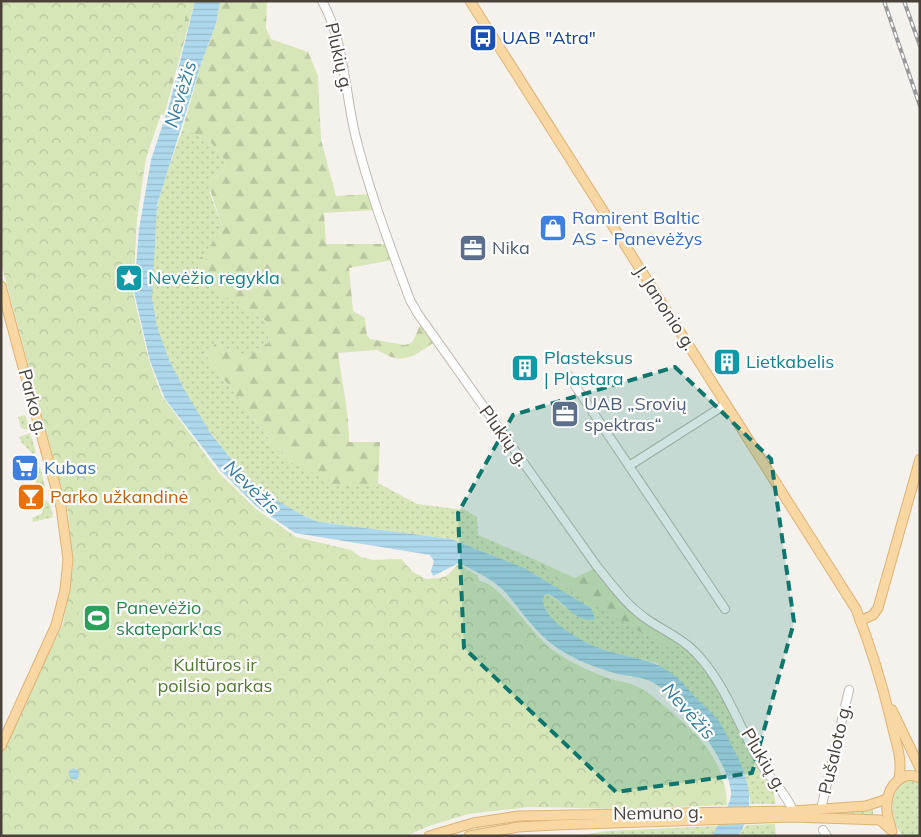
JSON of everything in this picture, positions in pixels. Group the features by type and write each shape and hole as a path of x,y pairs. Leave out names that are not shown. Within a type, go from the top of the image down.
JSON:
{"main road":[{"name":"J. Janonio g.","path":"470,1 852,602 886,701 900,752 902,764 899,778"},
{"name":"Parko g.","path":"1,286 61,507 68,558 65,590 56,625 1,746"},
{"path":"860,621 873,615 878,608 920,459"},
{"name":"J. Janonio g.","path":"886,701 920,768"},
{"path":"894,833 887,814 887,798 899,778 910,775 920,778"},
{"name":"Nemuno g.","path":"793,814 821,809 866,806 887,798"},
{"name":"Nemuno g.","path":"429,836 453,832 484,820 519,816 648,817 793,814 880,820 894,833"},
{"name":"Nemuno g.","path":"469,836 518,827 648,817"}],"street":[{"name":"Plukių g.","path":"322,1 332,23 355,134 367,177 414,307 617,592 648,620 680,639 705,663 736,712 763,767 790,803 793,814"},
{"path":"568,375 725,609"},
{"path":"629,466 726,404"},
{"name":"Pušaloto g.","path":"821,809 849,690"}],"highlighted area":[{"path":"675,367 771,459 794,622 752,773 616,792 464,648 458,513 513,415"}],"green space":[{"name":"Kultūros ir poilsio parkas","path":"1,1 189,1 161,114 146,158 137,219 133,293 149,361 162,396 219,473 256,509 296,537 351,550 361,557 373,560 401,559 413,572 426,579 440,578 448,575 458,564 477,575 480,581 488,584 505,599 550,648 571,662 595,673 640,688 692,730 717,764 726,790 727,805 624,809 529,807 468,814 429,826 406,836 1,836 1,754 63,624 73,566 68,512 1,263"},
{"path":"189,1 195,1 164,116 161,114"},
{"path":"220,1 267,1 266,28 271,39 308,52 318,76 321,140 336,196 371,194 376,210 324,213 326,244 387,244 393,260 349,268 353,311 365,318 367,335 370,339 404,345 409,344 413,341 421,323 435,342 413,356 400,359 377,350 338,353 347,409 349,442 380,442 378,483 369,486 338,486 291,462 272,443 205,354 217,342 243,359 269,342 266,321 220,293 195,264 223,230 209,186 211,180 224,170 226,162 210,141 183,128 201,64 216,24"},
{"path":"183,128 210,141 226,162 224,170 211,180 210,193 223,230 220,293 266,321 269,342 243,359 217,342 205,354 272,443 291,462 369,486 378,483 417,504 465,510 477,517 478,535 531,558 576,595 678,640 693,653 720,690 772,785 776,804 750,804 750,797 657,663 600,649 572,635 553,619 547,611 544,602 545,594 549,594 566,608 595,619 591,608 524,568 451,539 319,522 269,497 226,454 191,403 176,376 164,349 156,322 152,298 156,212 163,184"},
{"path":"25,415 29,426 27,430 21,428 18,417"},
{"path":"30,433 36,452 33,454 21,442 19,437"},
{"path":"40,467 45,486 39,494 34,475 37,468"},
{"path":"43,498 50,504 53,517 33,522 32,518 43,513 40,499"},
{"path":"531,558 575,578 595,568 626,604 678,640 669,648 576,595"},
{"name":"Panevėžio skatepark'as","path":"88,590 162,622 160,628 115,609 114,612 119,614 108,640 73,626"},
{"path":"909,779 920,782 920,836 903,836 898,829 893,813 894,797 897,790"},
{"path":"873,808 873,815 818,814 818,812"},
{"path":"597,819 533,822 461,831 530,820"},
{"path":"775,824 776,836 738,836 746,825"},
{"path":"717,826 712,836 612,836 606,831"},
{"path":"606,831 612,836 577,836"}],"water":[{"name":"Nevėžis","path":"195,1 220,1 216,24 201,64 157,205 152,298 157,327 169,360 211,434 240,470 264,493 304,516 319,522 451,539 524,568 591,608 595,619 589,620 576,615 549,594 545,594 543,602 546,611 552,619 581,640 607,651 653,663 670,672 718,720 737,755 746,778 749,801 748,813 738,836 712,836 730,798 729,781 722,765 702,732 676,701 663,690 648,680 602,669 563,652 535,629 497,584 459,563 433,576 431,571 434,561 430,555 295,533 257,507 221,471 165,399 150,361 134,292 139,229 151,160 170,102"},
{"path":"74,768 80,774 74,780 68,774"}],"railway":[{"path":"884,1 920,106"},
{"path":"904,1 920,46"}],"place":[{"name":"UAB \"Atra\"","path":"483,38"},
{"name":"Ramirent Baltic AS - Panevėžys","path":"553,228"},
{"name":"Nika","path":"473,248"},
{"name":"Nevėžio regykla","path":"129,278"},
{"name":"Lietkabelis","path":"727,362"},
{"name":"Plasteksus | Plastara","path":"525,368"},
{"name":"UAB „Srovių spektras“","path":"565,414"},
{"name":"Kubas","path":"25,468"},
{"name":"Parko užkandinė","path":"31,497"},
{"name":"Panevėžio skatepark'as","path":"97,618"}]}
